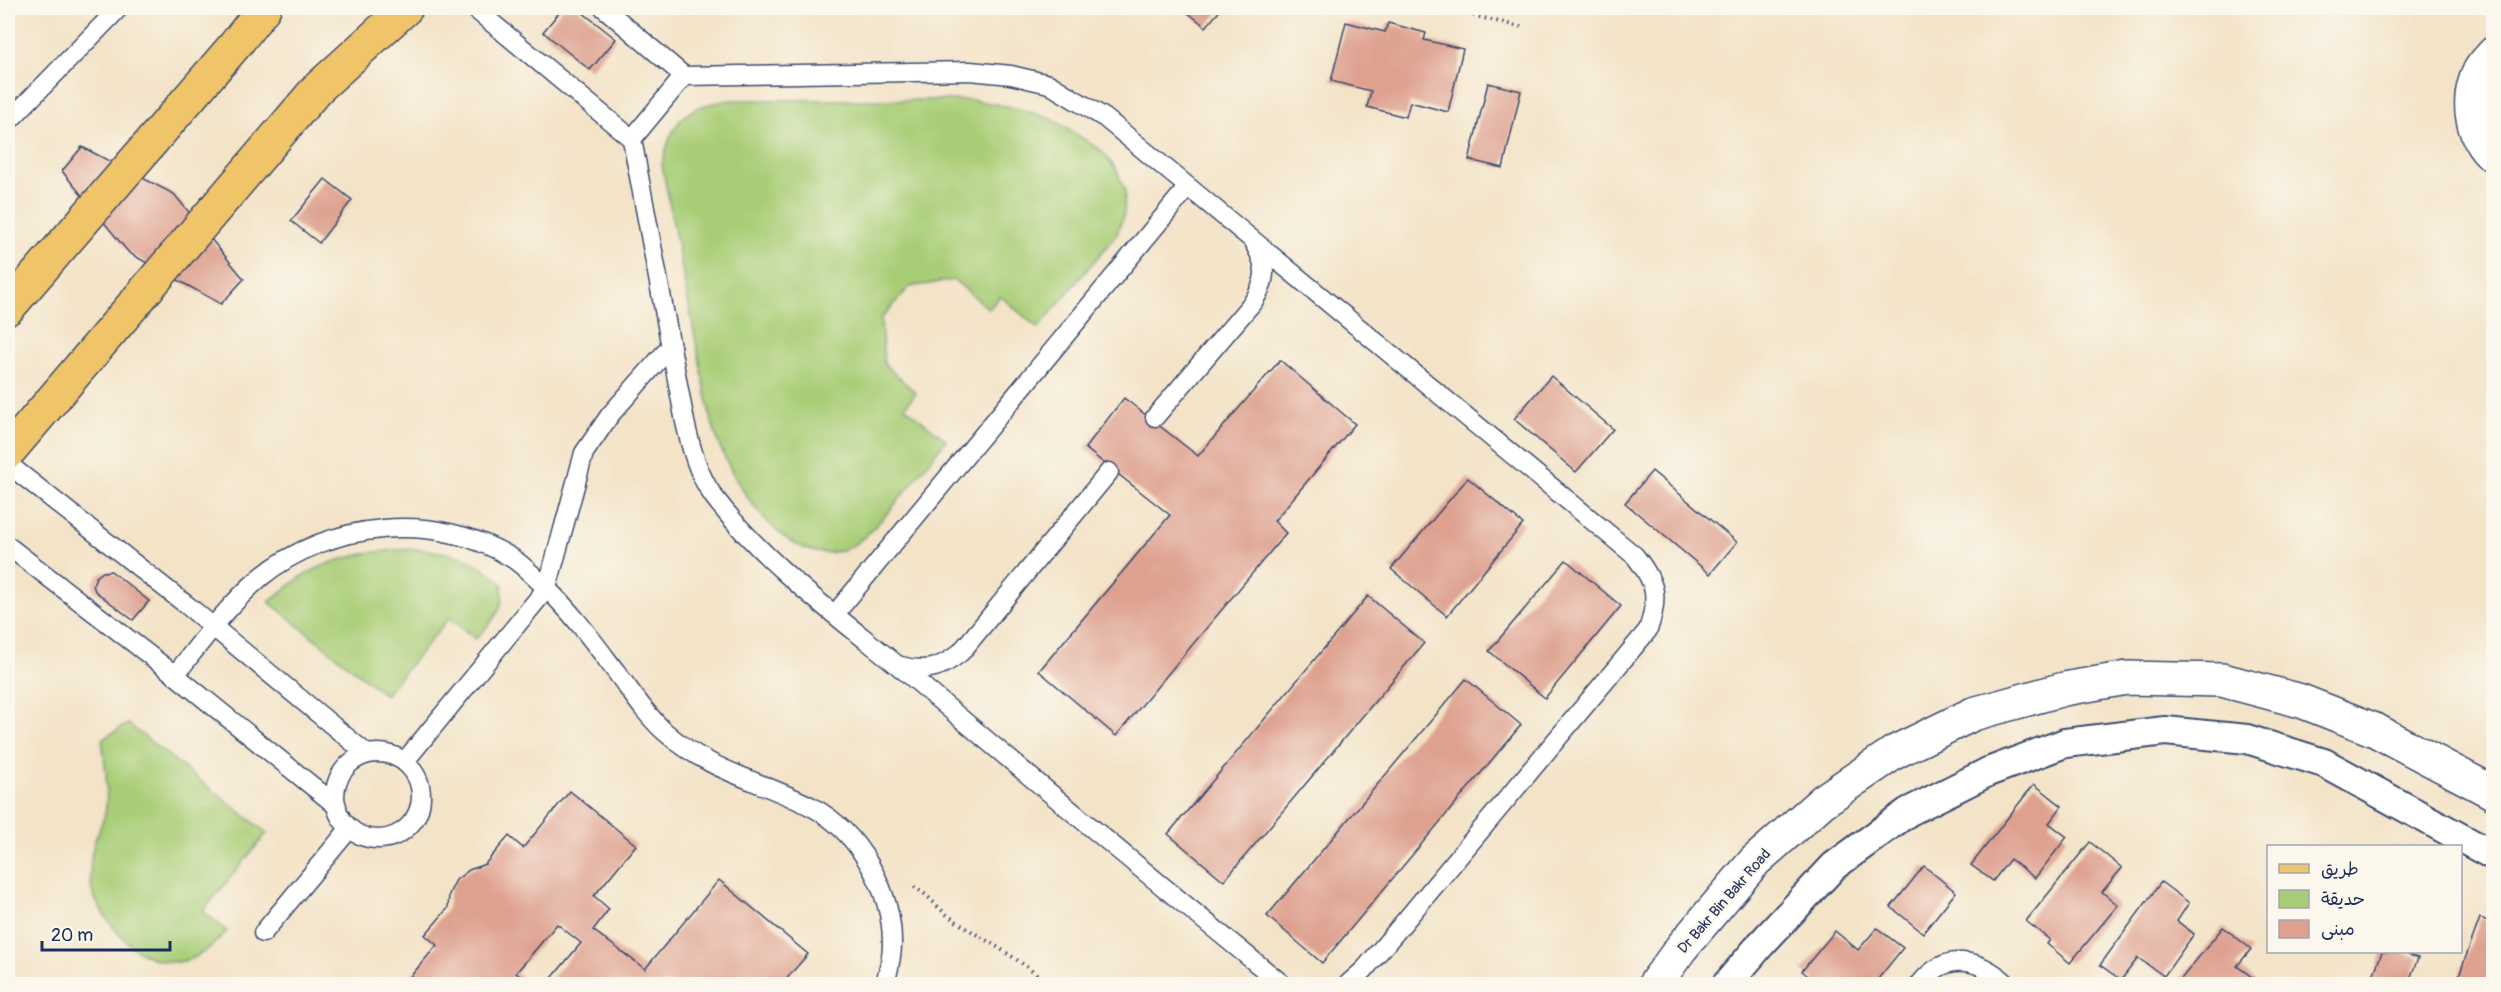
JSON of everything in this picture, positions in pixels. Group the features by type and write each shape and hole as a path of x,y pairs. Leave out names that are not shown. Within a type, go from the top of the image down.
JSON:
{"main road":[{"path":"8,308 235,45 264,8"},
{"path":"8,452 317,89 406,8"}],"street":[{"path":"2493,53 2479,70 2471,95 2474,123 2484,147 2493,156"},
{"name":"Dr Bakr Bin Bakr Road","path":"1655,984 1682,947 1755,861 1823,801 1895,752 1974,714 2064,689 2127,678 2222,680 2301,701 2375,730 2493,793"},
{"path":"1726,984 1834,866 1908,812 1988,772 2065,743 2165,731 2247,739 2324,763 2493,856"}],"lane":[{"path":"8,122 119,8"},
{"path":"474,8 632,139 694,458 713,495 763,552 835,614 1123,855 1282,984"},
{"path":"603,8 684,76 970,71 1011,75 1049,84 1105,118 1253,243 1635,556 1647,571 1655,589 1654,610 1648,630 1364,970 1348,984"},
{"path":"632,139 684,76"},
{"path":"835,614 1187,188"},
{"path":"1155,417 1253,302 1263,286 1265,273 1262,259 1253,243"},
{"path":"405,761 547,588 584,453 610,415 671,346"},
{"path":"8,464 368,754"},
{"path":"896,664 916,670 934,669 949,662 961,652 1109,472"},
{"path":"175,675 232,604 262,576 295,554 326,540 379,529 426,528 473,540 513,558 547,588 576,619 642,707 664,731 695,755 732,775 812,807 835,822 868,862 880,885 891,921 892,947 885,984"},
{"path":"8,546 175,675 337,806"},
{"path":"384,753 398,756 405,761 418,779 422,793 420,808 413,821 402,832 388,838 373,838 359,834 350,828 338,812 335,798 337,783 344,769 355,759 368,754 384,753"},
{"path":"263,933 350,828"},
{"path":"1920,984 1926,976 1944,964 1969,961 1989,970 2007,984"}],"path":[{"path":"1444,8 1524,28"},
{"path":"868,862 920,890 944,913 966,929 994,944 1046,984"}],"green space":[{"path":"732,100 973,100 1016,108 1052,119 1101,150 1116,169 1125,190 1124,213 1117,234 1038,328 1000,296 989,309 954,280 909,287 881,319 884,364 916,393 905,407 946,440 872,530 848,548 827,553 807,549 788,539 770,525 741,487 730,467 718,441 710,415 662,165 671,136 684,117 703,106"},
{"path":"419,549 443,552 474,562 502,584 502,601 497,614 476,639 449,618 385,695 269,602 306,574 333,562 361,554"},
{"path":"128,724 267,833 203,911 227,931 204,952 186,960 166,962 135,949 110,924 93,894 90,871 92,853 106,808 102,739"}],"building":[{"path":"563,8 577,8 616,39 590,70 543,32"},
{"path":"1182,8 1222,8 1206,27"},
{"path":"1346,22 1385,32 1388,23 1426,33 1424,40 1463,49 1448,112 1410,102 1406,117 1367,107 1371,91 1331,81"},
{"path":"1488,83 1521,91 1503,168 1469,160"},
{"path":"82,147 174,194 244,279 221,304 129,253 62,171"},
{"path":"325,179 352,200 319,243 291,221"},
{"path":"1280,360 1355,424 1274,521 1286,533 1116,736 1039,671 1170,515 1085,448 1124,398 1198,456"},
{"path":"1551,376 1613,429 1576,472 1514,419"},
{"path":"1652,471 1737,542 1710,574 1625,503"},
{"path":"1468,478 1523,524 1447,616 1391,569"},
{"path":"1566,560 1621,606 1545,698 1489,651"},
{"path":"111,571 149,601 133,620 95,591 93,585 96,577 103,572"},
{"path":"1368,596 1424,643 1224,881 1168,834"},
{"path":"1466,679 1521,725 1322,963 1267,916"},
{"path":"2034,784 2062,806 2049,823 2067,837 2035,878 2010,859 1993,881 1971,865"},
{"path":"570,791 636,845 594,896 609,909 593,930 645,969 719,880 808,954 782,984 547,984 581,943 557,924 516,973 530,984 404,984 437,945 425,935 448,908 449,894 456,880 469,870 485,864 509,836 523,848"},
{"path":"2090,842 2122,868 2102,892 2118,905 2070,963 2047,944 2050,940 2026,921"},
{"path":"1924,866 1956,892 1923,933 1891,907"},
{"path":"2161,882 2189,903 2177,921 2194,934 2164,976 2138,958 2121,980 2100,965"},
{"path":"2480,918 2494,923 2494,984 2456,984"},
{"path":"2223,927 2251,949 2237,966 2256,980 2253,984 2177,984"},
{"path":"1877,928 1903,948 1874,984 1818,984 1802,971 1835,931 1858,950"},
{"path":"2382,953 2402,953 2418,958 2410,979 2426,984 2370,984"}]}
